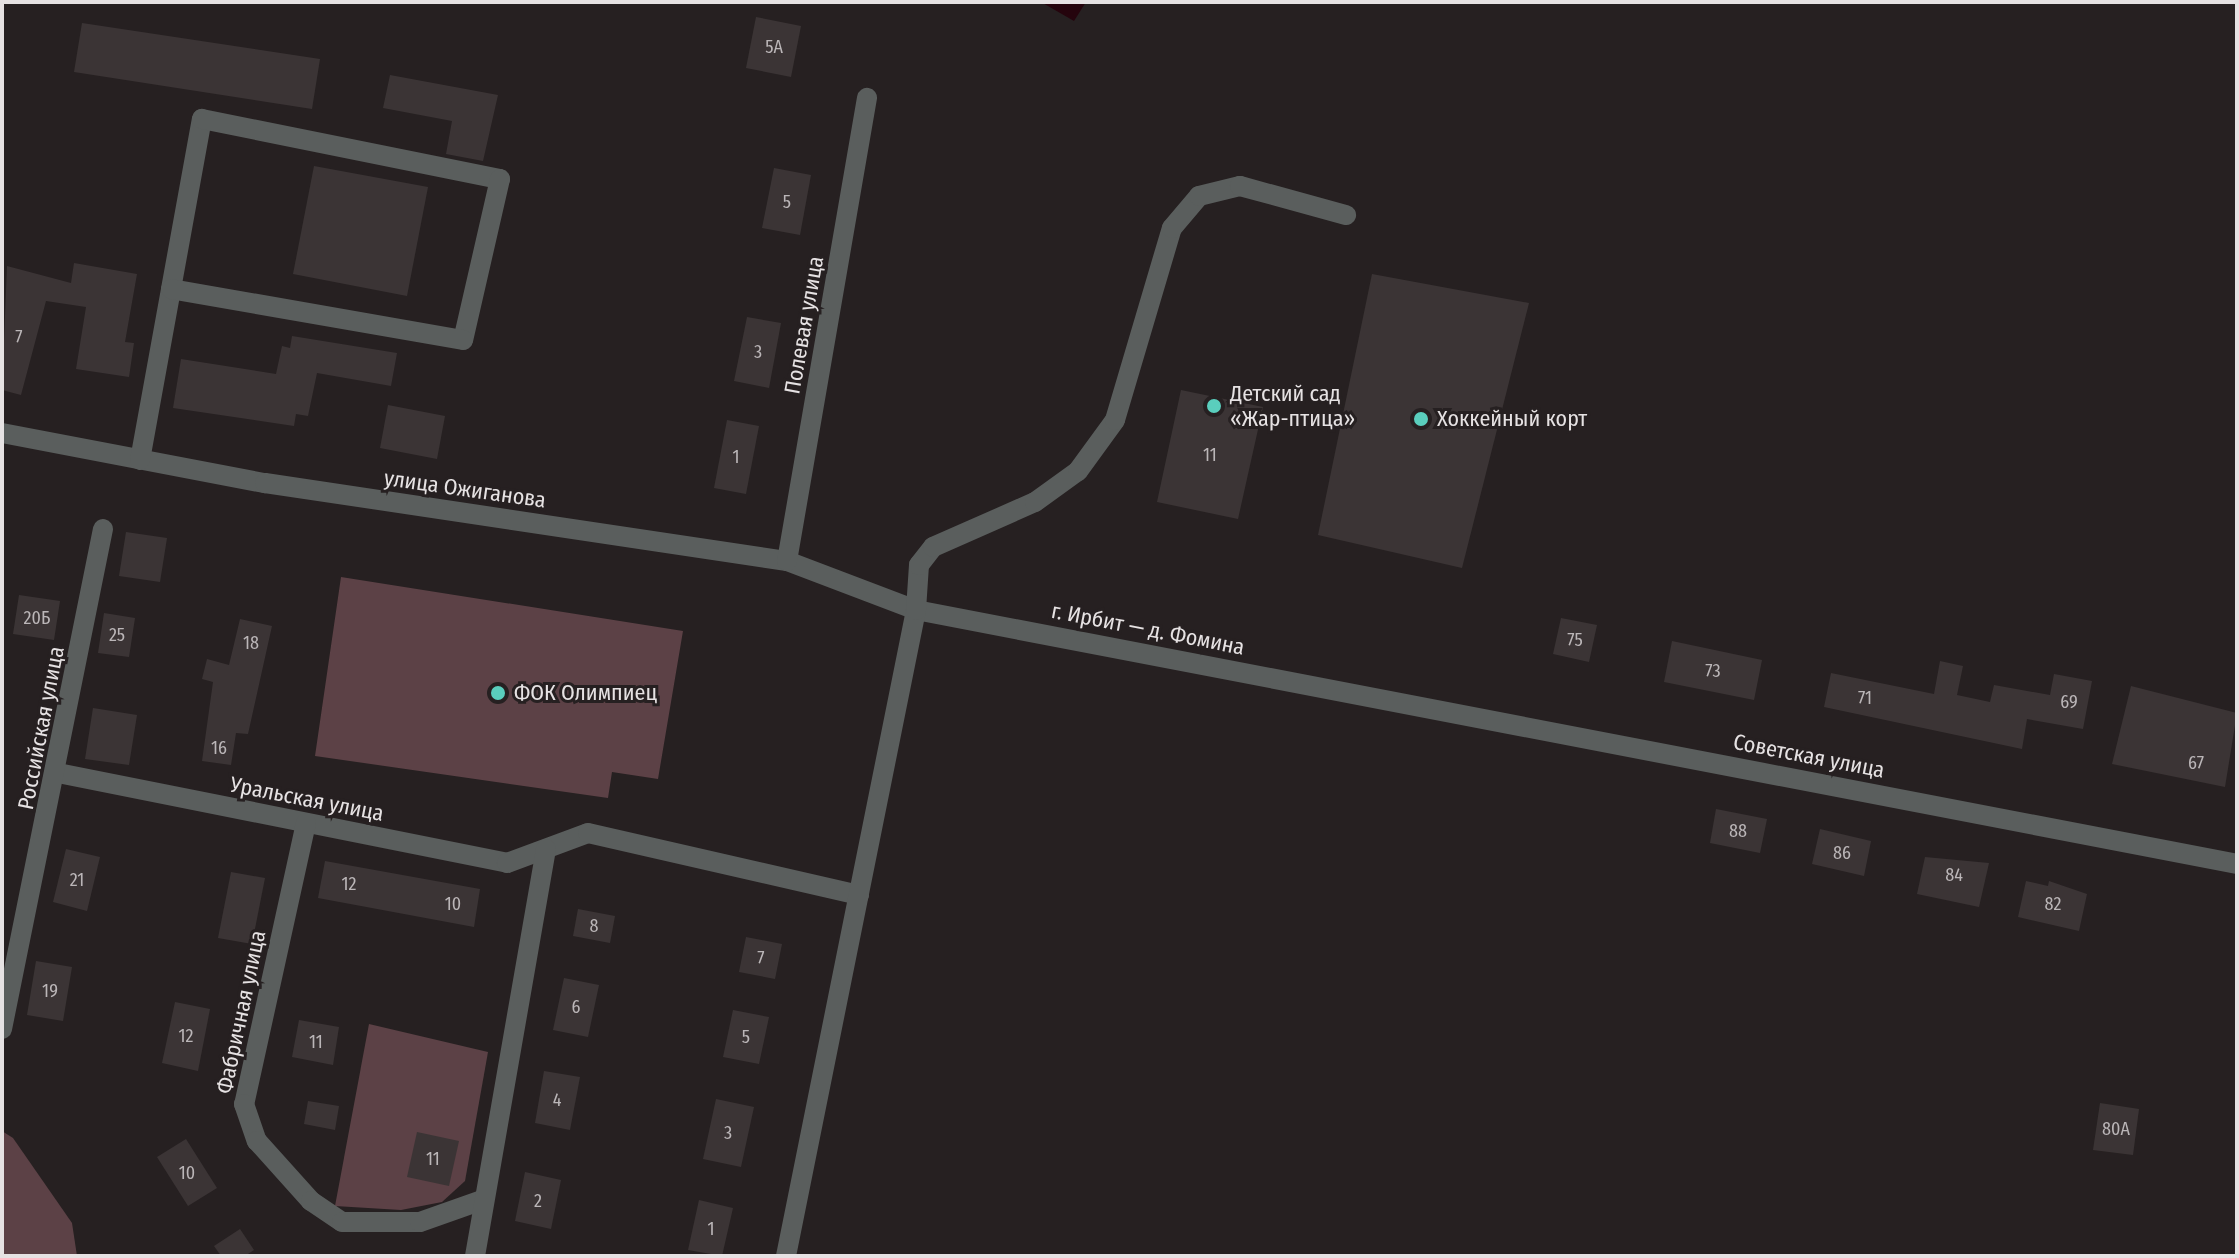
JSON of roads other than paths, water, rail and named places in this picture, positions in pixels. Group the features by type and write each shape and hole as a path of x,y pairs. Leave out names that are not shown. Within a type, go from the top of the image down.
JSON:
{"street":[{"name":"Полевая улица","path":"787,561 867,98"},
{"path":"140,460 171,289 202,119 500,179 463,340 171,289"},
{"path":"786,1256 916,610 919,565 933,547 1035,502 1078,471 1115,420 1172,228 1199,196 1240,186 1346,215"},
{"name":"улица Ожиганова","path":"2,433 140,460 787,561 916,610"},
{"name":"Российская улица","path":"2,1029 58,773 103,529"},
{"name":"г. Ирбит — д. Фомина","path":"916,610 1372,695"},
{"name":"Советская улица","path":"1372,695 2237,864"},
{"name":"Уральская улица","path":"58,773 507,863 588,833 859,895"},
{"name":"Фабричная улица","path":"306,823 244,1104 257,1141 311,1201 342,1222 420,1222 482,1200"},
{"path":"475,1256 482,1200 546,849"}],"place":[{"name":"Детский сад «Жар-птица»","path":"1214,406"},
{"name":"Хоккейный корт","path":"1421,419"},
{"name":"ФОК Олимпиец","path":"498,693"}]}
